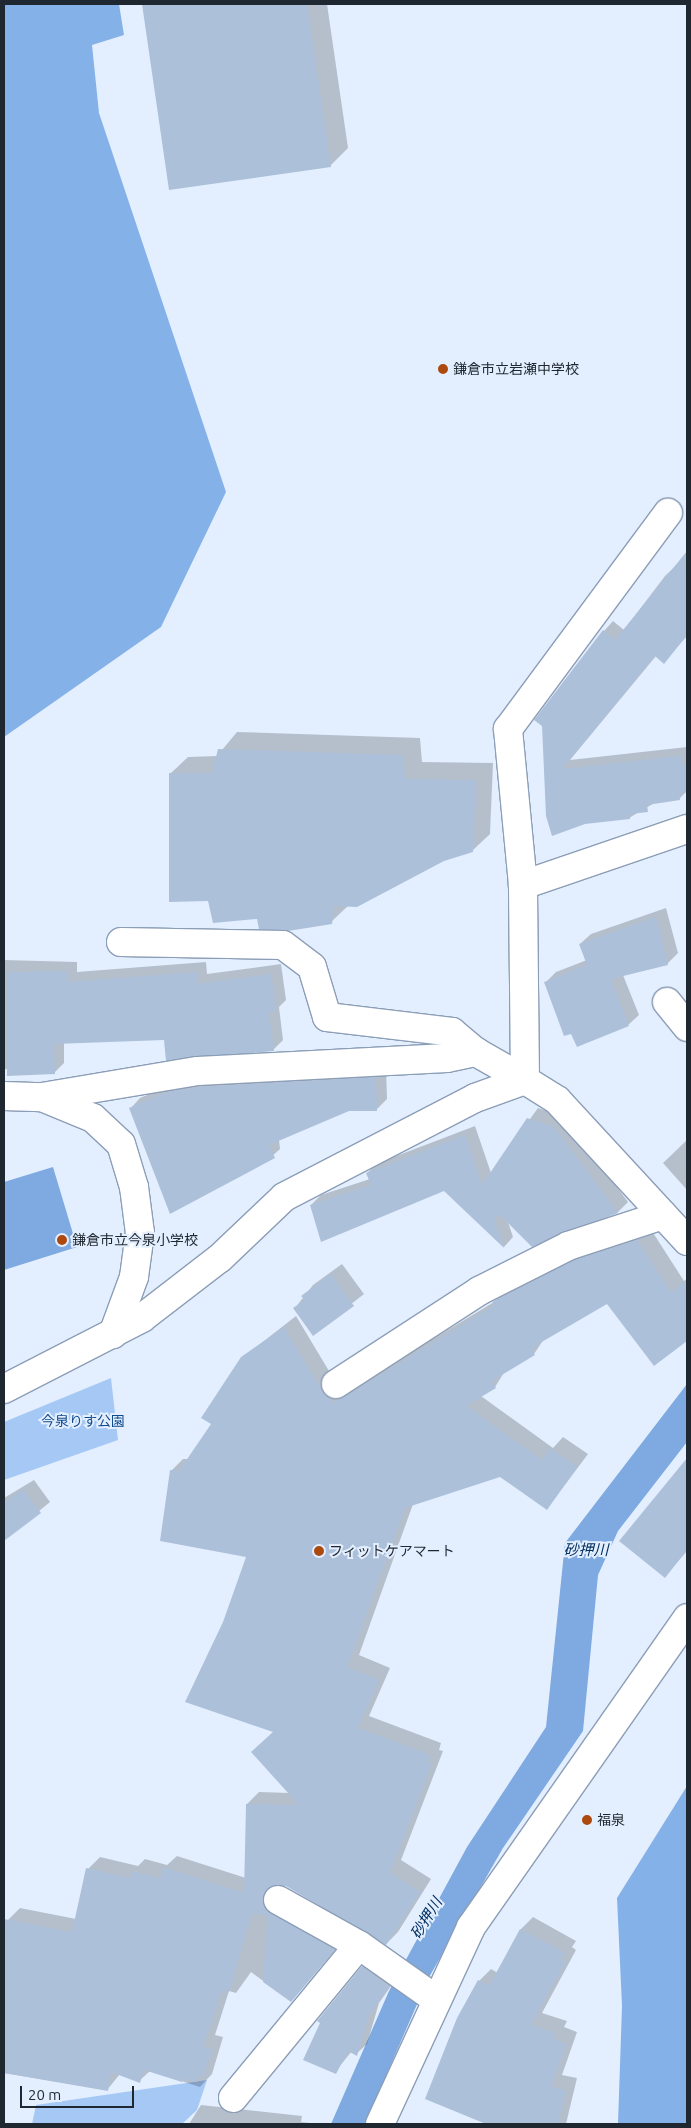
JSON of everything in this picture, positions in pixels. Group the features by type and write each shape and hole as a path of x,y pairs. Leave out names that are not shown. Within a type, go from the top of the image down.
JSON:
{"street":[{"path":"525,1080 523,885 508,729 668,513"},
{"path":"523,885 687,830"},
{"path":"122,942 283,945 312,967 327,1017 452,1032 476,1052 557,1100 687,1241"},
{"path":"667,1002 687,1027"},
{"path":"4,1096 42,1097 198,1071 446,1058 476,1052"},
{"path":"4,1389 142,1318 220,1258 284,1197 474,1098 525,1080"},
{"path":"42,1097 93,1118 121,1144 134,1187 140,1233 135,1268 113,1334"},
{"path":"336,1384 479,1291 568,1246 663,1215"},
{"path":"380,2124 471,1927 687,1618"},
{"path":"278,1900 359,1945 437,2000"},
{"path":"233,2098 359,1945"}],"green space":[{"name":"今泉りす公園","path":"111,1378 118,1440 4,1480 4,1422"},
{"path":"207,2080 197,2110 182,2124 32,2124 36,2105"}],"shaded area":[{"path":"4,4 119,4 124,35 92,45 99,113 226,492 161,627 4,737"},
{"path":"687,1786 687,2124 618,2124 622,2006 617,1898"}],"water":[{"path":"53,1167 77,1247 4,1270 4,1182"},
{"name":"砂押川","path":"687,1384 687,1442 618,1531 598,1575 583,1731 503,1848 428,1979 365,2124 331,2124 389,1991 467,1847 546,1727 565,1543"}],"building":[{"path":"142,4 307,4 331,167 169,190"},
{"path":"687,551 687,635 664,664 655,656 562,769 681,756 682,765 687,764 687,792 679,794 680,800 647,805 648,812 630,814 630,819 585,824 552,836 546,816 542,726 534,720 603,630 615,640"},
{"path":"218,749 403,755 405,779 476,780 473,852 444,861 357,907 334,906 332,924 288,931 259,929 257,919 213,923 208,901 169,902 169,773 212,773"},
{"path":"656,917 668,965 611,979 629,1026 577,1047 571,1034 564,1036 544,982 587,965 579,944"},
{"path":"68,971 68,982 197,972 197,984 271,974 276,1011 269,1012 274,1051 166,1061 164,1040 54,1044 55,1074 7,1076 7,972"},
{"path":"376,1077 377,1111 349,1111 269,1145 275,1158 170,1214 129,1108 167,1092 200,1087"},
{"path":"527,1118 554,1127 618,1213 532,1247 499,1214 494,1220 504,1248 444,1191 321,1242 310,1205 371,1185 366,1173 465,1135 482,1185"},
{"path":"637,1240 671,1292 687,1280 687,1341 654,1366 607,1304 540,1343 531,1350 535,1355 492,1381 496,1388 466,1406 542,1460 550,1448 577,1467 547,1510 500,1477 405,1508 347,1667 379,1680 358,1728 430,1755 428,1762 432,1763 390,1873 420,1892 386,1945 286,1886 270,1886 264,1893 265,1908 335,1950 291,2002 263,1982 268,1916 252,1913 229,1992 222,1990 203,2047 212,2049 203,2078 198,2076 196,2082 183,2078 182,2082 144,2070 140,2083 111,2072 108,2091 4,2073 4,1919 72,1932 86,1868 130,1878 132,1871 160,1878 163,1867 244,1893 246,1804 299,1805 251,1752 273,1732 185,1702 223,1622 246,1557 160,1541 170,1470 179,1471 211,1424 201,1418 241,1357 284,1327 323,1393 334,1403 495,1305 492,1302 574,1260"},
{"path":"331,1274 354,1306 313,1336 293,1308 305,1300 301,1296"},
{"path":"687,1458 687,1550 665,1578 619,1541"},
{"path":"23,1489 41,1513 4,1541 4,1503"},
{"path":"520,1929 565,1953 561,1959 565,1962 531,2025 555,2033 553,2039 566,2044 551,2087 566,2090 558,2124 486,2124 425,2099 457,2018 478,1980 489,1986"},
{"path":"362,1966 389,1987 369,2014 357,2056 348,2051 336,2074 303,2060 320,2023 317,2021"}],"place":[{"name":"鎌倉市立岩瀬中学校","path":"443,369"},
{"name":"鎌倉市立今泉小学校","path":"62,1240"},
{"name":"フィットケアマート","path":"319,1551"},
{"name":"福泉","path":"587,1820"}]}
